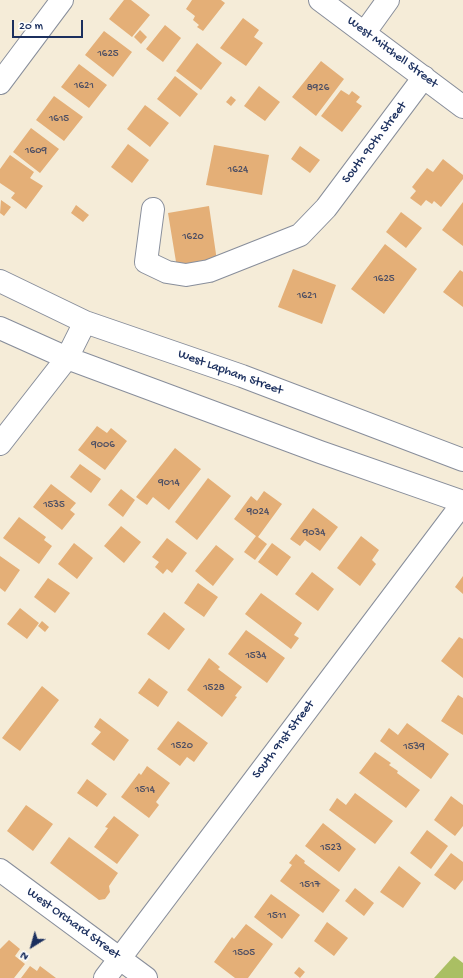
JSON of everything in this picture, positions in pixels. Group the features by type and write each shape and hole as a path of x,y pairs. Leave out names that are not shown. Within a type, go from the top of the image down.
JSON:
{"street":[{"path":"0,83 62,0"},
{"name":"West Mitchell Street","path":"320,0 365,32 463,107"},
{"path":"365,32 388,0"},
{"name":"South 90th Street","path":"154,209 146,262 167,272 186,275 209,271 300,235 326,208 424,77"},
{"name":"West Lapham Street","path":"0,281 85,322 242,376 463,460"},
{"path":"0,444 67,358 85,322"},
{"path":"0,328 67,358 320,452 463,502"},
{"name":"South 91st Street","path":"105,978 463,502"},
{"name":"West Orchard Street","path":"0,870 146,978"}],"green space":[{"path":"454,956 463,963 463,978 434,978"}],"building":[{"path":"124,0 131,0 150,15 132,37 109,19"},
{"path":"192,0 221,0 225,3 203,31 197,27 199,25 193,20 195,16 186,9"},
{"path":"243,18 259,30 254,37 263,43 246,66 220,48"},
{"path":"165,25 181,38 163,62 146,49"},
{"path":"140,30 147,37 141,44 134,37"},
{"path":"104,31 132,52 113,77 85,55"},
{"path":"197,43 222,63 201,90 176,71"},
{"path":"321,61 344,79 316,116 292,97"},
{"path":"79,64 107,85 89,108 61,87"},
{"path":"175,76 198,94 180,117 157,99"},
{"path":"259,86 280,102 265,121 244,106"},
{"path":"341,90 349,95 352,91 360,97 356,102 362,106 342,132 321,116"},
{"path":"54,96 83,117 64,141 36,120"},
{"path":"231,96 236,100 231,106 226,102"},
{"path":"145,105 169,123 150,147 127,129"},
{"path":"31,128 59,149 40,173 13,152"},
{"path":"128,144 149,160 132,183 111,167"},
{"path":"214,145 269,155 262,195 206,185"},
{"path":"300,146 320,160 310,173 291,159"},
{"path":"10,155 34,172 30,178 43,186 26,209 11,198 15,193 0,183 0,169"},
{"path":"443,159 463,175 463,179 441,207 434,201 432,204 426,200 421,206 410,198 416,191 412,187 427,168 433,172"},
{"path":"1,200 11,207 4,216 0,213"},
{"path":"463,202 463,246 442,230"},
{"path":"76,205 89,215 83,222 71,213"},
{"path":"209,206 217,261 177,268 168,213"},
{"path":"401,212 422,228 406,248 386,232"},
{"path":"385,244 417,269 384,314 351,289"},
{"path":"293,269 336,285 322,324 278,307"},
{"path":"460,270 463,272 463,307 443,292"},
{"path":"97,426 107,433 111,428 127,441 105,470 78,450"},
{"path":"175,448 201,469 169,510 153,497 147,505 136,497"},
{"path":"80,464 101,479 91,493 70,477"},
{"path":"208,478 231,496 197,540 175,522"},
{"path":"51,484 76,503 70,510 75,514 62,530 33,507"},
{"path":"121,489 135,500 123,517 108,505"},
{"path":"264,491 282,504 258,537 267,544 255,560 244,552 256,536 234,519 251,496 257,501"},
{"path":"313,508 338,527 320,551 305,540 300,546 290,539"},
{"path":"19,517 46,537 44,540 52,546 39,564 3,538"},
{"path":"121,526 141,542 124,563 104,546"},
{"path":"361,536 379,550 372,560 376,564 360,586 337,568"},
{"path":"167,538 187,553 172,573 167,569 163,574 155,567 159,562 152,557"},
{"path":"74,543 93,558 77,579 58,564"},
{"path":"272,543 291,557 277,576 258,562"},
{"path":"216,545 234,559 213,586 195,571"},
{"path":"0,556 20,570 5,592 0,588"},
{"path":"312,572 334,589 318,611 295,594"},
{"path":"463,576 463,594 455,587"},
{"path":"48,578 70,593 55,613 34,597"},
{"path":"198,583 218,597 204,617 184,603"},
{"path":"261,593 302,623 294,635 299,638 291,649 245,614"},
{"path":"20,608 39,623 27,639 7,624"},
{"path":"164,612 185,629 169,650 147,634"},
{"path":"42,621 49,627 45,632 38,626"},
{"path":"246,630 285,658 267,683 228,654"},
{"path":"459,637 463,639 463,678 441,661"},
{"path":"209,658 220,667 218,669 242,687 235,696 237,697 222,717 187,690"},
{"path":"149,678 168,692 158,707 138,693"},
{"path":"42,686 59,700 20,751 2,738"},
{"path":"458,695 463,698 463,735 441,721"},
{"path":"100,718 129,740 114,761 91,744 101,732 94,727"},
{"path":"178,721 208,743 194,762 187,757 180,766 157,749"},
{"path":"407,723 449,754 431,779 380,741 389,728 398,735"},
{"path":"375,752 391,763 389,765 398,771 397,773 420,790 406,808 359,773"},
{"path":"147,766 170,783 156,802 159,805 149,818 121,797 139,773 141,775"},
{"path":"87,779 107,794 97,807 77,793"},
{"path":"355,793 393,821 375,844 329,810 337,798 346,805"},
{"path":"451,796 463,805 463,826 455,836 434,820"},
{"path":"26,805 53,824 33,851 7,831"},
{"path":"114,816 139,835 117,864 94,847 108,828 105,827"},
{"path":"323,823 356,849 339,872 305,846"},
{"path":"427,830 448,846 431,869 410,853"},
{"path":"69,837 118,873 109,886 110,892 105,899 99,900 50,863"},
{"path":"451,853 463,862 463,880 455,890 434,875"},
{"path":"296,854 305,861 304,863 340,890 323,913 280,881 292,865 289,863"},
{"path":"399,866 421,883 403,908 380,892"},
{"path":"355,888 374,903 364,916 345,901"},
{"path":"271,894 300,915 282,939 254,917"},
{"path":"327,922 348,938 334,956 314,941"},
{"path":"246,924 273,944 248,978 235,978 214,962 232,937 234,939"},
{"path":"9,940 20,949 15,956 25,964 14,978 0,978 0,949"},
{"path":"30,966 37,971 40,966 56,978 21,978"},
{"path":"299,967 305,972 300,978 294,973"}]}
